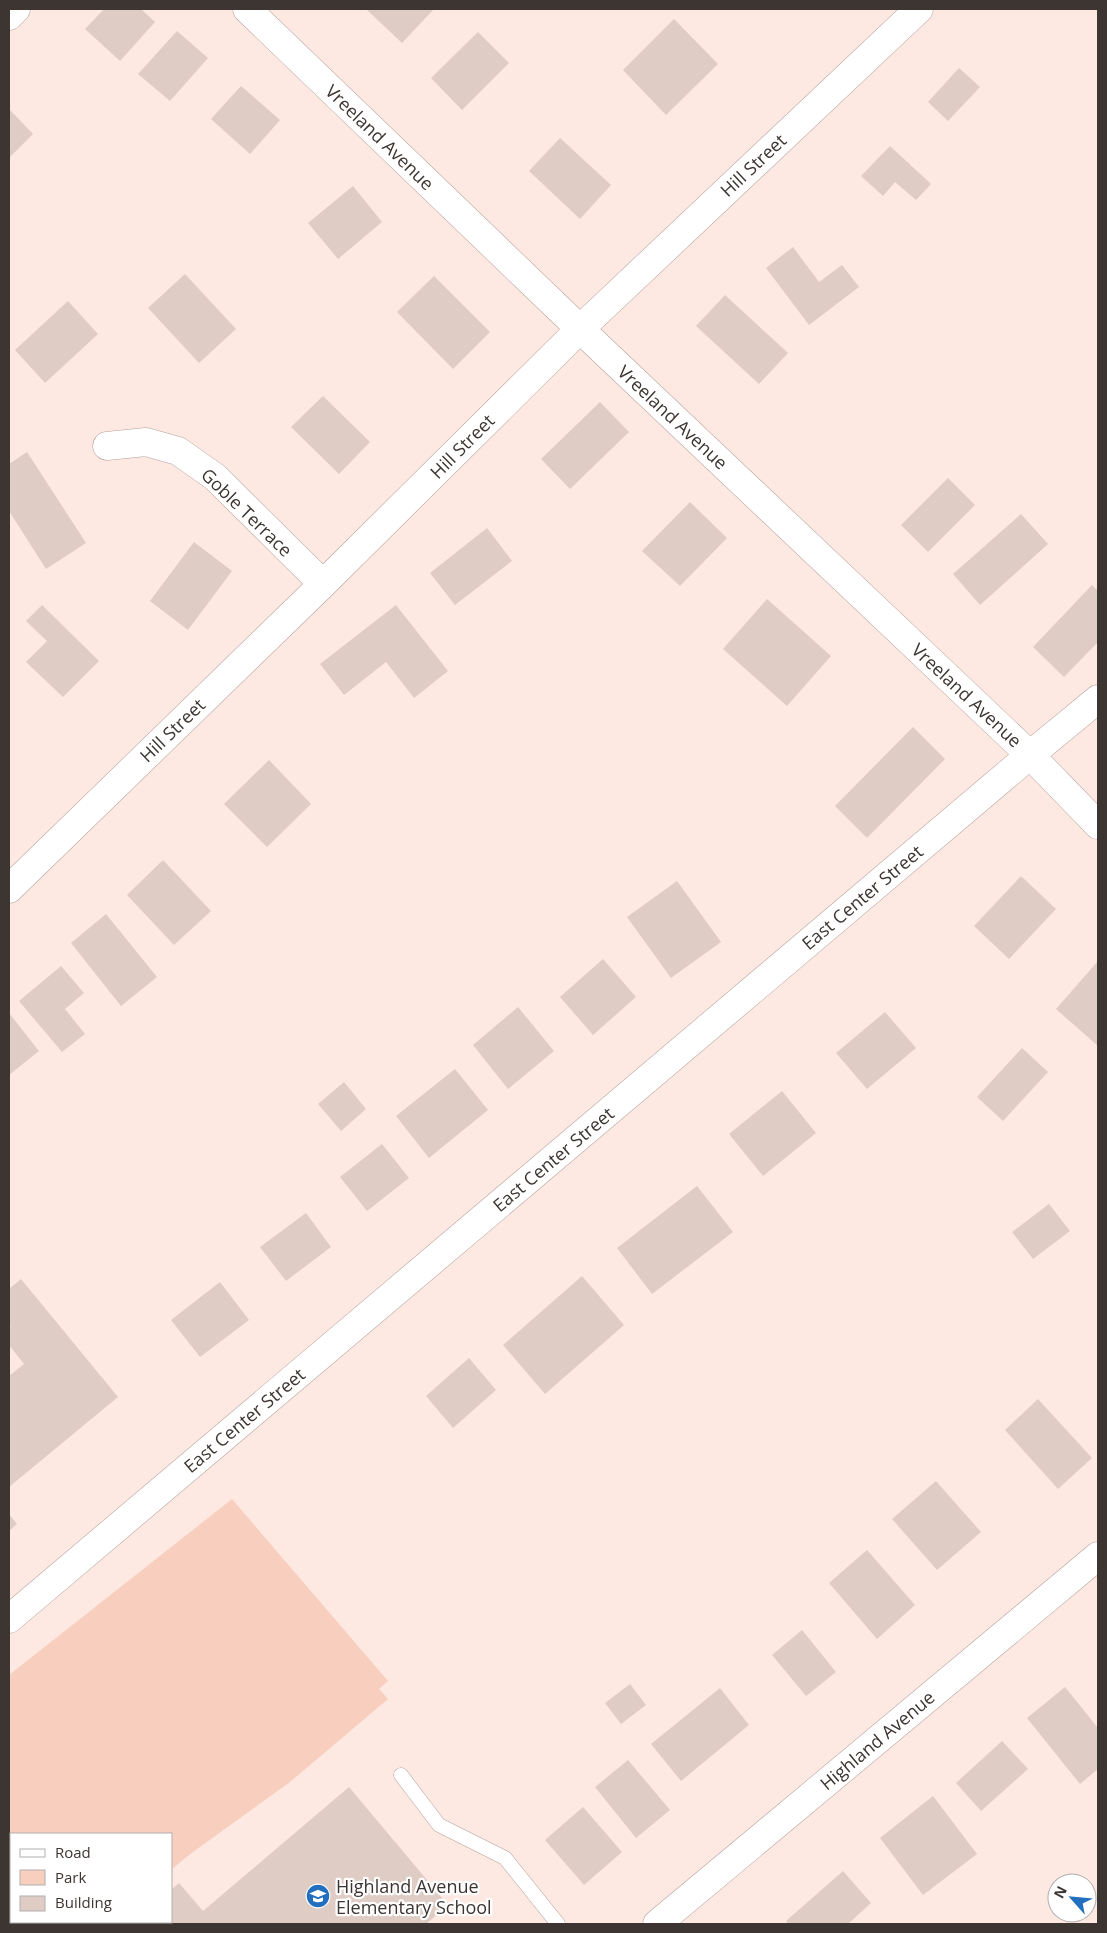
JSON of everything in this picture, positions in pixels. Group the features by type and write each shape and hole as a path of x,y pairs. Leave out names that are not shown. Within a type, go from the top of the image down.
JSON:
{"street":[{"path":"9,16 16,9"},
{"name":"Vreeland Avenue","path":"247,9 580,329 1030,755 1098,825"},
{"name":"Hill Street","path":"9,889 580,329 919,9"},
{"name":"Goble Terrace","path":"107,446 146,442 178,451 215,477 322,584"},
{"name":"East Center Street","path":"9,1619 1098,699"},
{"name":"Highland Avenue","path":"657,1924 1098,1556"}],"lane":[{"path":"401,1774 439,1825 505,1858 558,1924"}],"green space":[{"path":"232,1499 388,1681 379,1689 388,1699 290,1782 172,1869 172,1833 10,1833 10,1862 9,1675"},
{"path":"61,1923 110,1923 108,1924"}],"building":[{"path":"104,9 141,9 155,22 120,61 85,29"},
{"path":"366,9 434,9 402,43"},
{"path":"674,19 718,64 666,115 623,70"},
{"path":"177,31 208,58 170,101 138,74"},
{"path":"478,32 509,63 462,110 431,78"},
{"path":"959,68 980,87 948,121 928,102"},
{"path":"241,86 280,120 250,154 211,119"},
{"path":"9,109 33,134 9,158"},
{"path":"560,138 611,185 580,219 529,171"},
{"path":"890,146 931,184 916,200 895,182 883,196 861,176"},
{"path":"353,186 382,222 338,259 308,223"},
{"path":"793,247 819,282 842,265 859,287 809,325 766,268"},
{"path":"185,274 236,329 199,363 148,308"},
{"path":"434,276 490,332 453,369 397,312"},
{"path":"725,295 788,353 759,384 696,326"},
{"path":"68,301 98,334 45,383 15,350"},
{"path":"323,396 370,442 339,474 291,427"},
{"path":"600,402 629,432 570,489 541,459"},
{"path":"27,452 86,543 46,569 9,511 9,464"},
{"path":"948,478 975,505 928,552 901,525"},
{"path":"690,502 727,538 680,586 642,551"},
{"path":"1021,514 1048,544 980,605 953,574"},
{"path":"487,528 512,561 455,605 430,573"},
{"path":"194,542 232,571 188,630 150,601"},
{"path":"1092,585 1098,591 1098,642 1064,677 1033,647"},
{"path":"767,599 831,656 787,706 723,649"},
{"path":"42,605 99,661 63,697 26,662 47,641 26,621"},
{"path":"396,605 448,671 414,698 386,662 344,695 320,664"},
{"path":"913,727 945,759 867,838 835,806"},
{"path":"269,760 311,804 267,847 224,804"},
{"path":"163,860 211,911 174,945 127,895"},
{"path":"1021,876 1056,909 1009,959 974,926"},
{"path":"677,881 721,942 671,978 627,917"},
{"path":"106,914 157,977 121,1006 71,943"},
{"path":"603,959 636,997 593,1035 560,997"},
{"path":"1098,961 1098,1046 1056,1009"},
{"path":"61,966 84,993 65,1009 85,1034 62,1052 19,1001"},
{"path":"518,1007 554,1051 508,1089 473,1045"},
{"path":"885,1012 916,1048 867,1089 836,1053"},
{"path":"9,1013 39,1051 9,1075"},
{"path":"1022,1048 1048,1072 1003,1121 977,1097"},
{"path":"455,1069 488,1110 429,1158 396,1116"},
{"path":"344,1082 366,1109 341,1131 318,1104"},
{"path":"782,1091 816,1133 763,1176 729,1134"},
{"path":"382,1144 409,1178 367,1211 340,1177"},
{"path":"697,1186 733,1232 652,1294 617,1248"},
{"path":"1049,1204 1070,1231 1033,1259 1012,1232"},
{"path":"306,1213 331,1247 286,1281 260,1247"},
{"path":"582,1276 624,1325 545,1394 503,1345"},
{"path":"21,1279 118,1397 9,1487 9,1376 24,1364 9,1345 9,1328 11,1326 9,1324 9,1289"},
{"path":"220,1282 249,1320 200,1357 171,1320"},
{"path":"469,1358 496,1390 453,1428 426,1396"},
{"path":"1038,1399 1092,1458 1058,1489 1005,1430"},
{"path":"936,1481 981,1532 937,1570 892,1519"},
{"path":"9,1514 17,1524 9,1531"},
{"path":"867,1550 915,1605 877,1639 829,1583"},
{"path":"802,1630 836,1672 806,1696 772,1655"},
{"path":"630,1684 646,1705 621,1724 605,1703"},
{"path":"1065,1687 1098,1728 1098,1769 1080,1784 1027,1718"},
{"path":"720,1688 749,1725 681,1781 651,1744"},
{"path":"1002,1741 1028,1769 981,1811 956,1783"},
{"path":"628,1760 670,1810 636,1838 595,1787"},
{"path":"349,1787 448,1905 426,1924 130,1924 172,1923 172,1889 179,1883 203,1911"},
{"path":"933,1796 977,1854 923,1895 880,1838"},
{"path":"583,1807 622,1852 584,1885 545,1840"},
{"path":"843,1871 871,1903 848,1924 789,1924 786,1921"}],"place":[{"name":"Highland Avenue Elementary School","path":"318,1896"}]}
